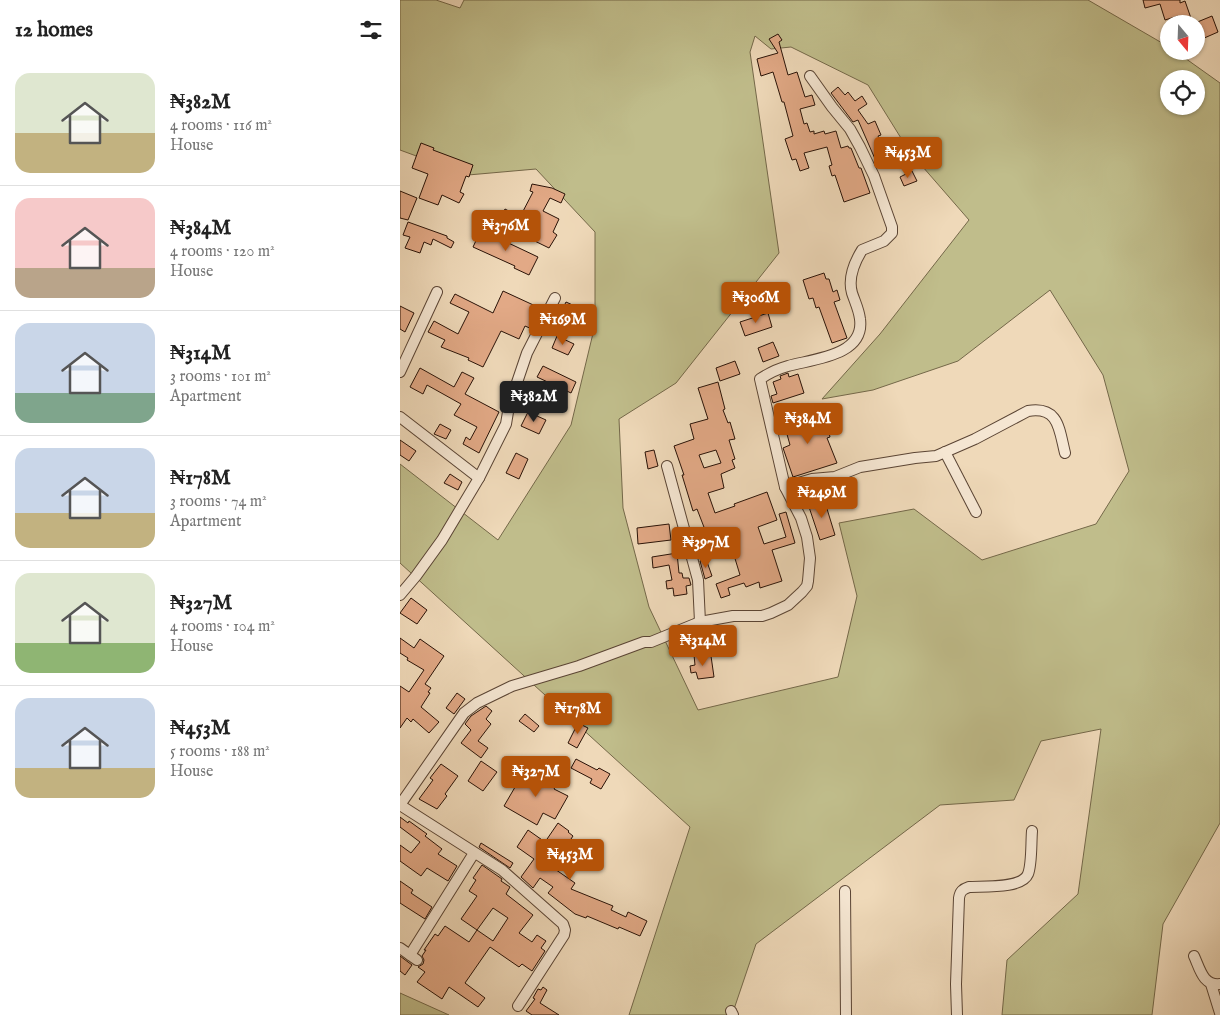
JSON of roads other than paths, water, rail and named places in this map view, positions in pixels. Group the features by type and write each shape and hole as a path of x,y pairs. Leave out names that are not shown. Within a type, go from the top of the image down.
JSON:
{"street":[{"path":"518,1006 564,935 565,930 561,921 502,870 400,805 464,713 477,703 512,686 579,666 636,644 651,642 700,622 733,616 762,616 772,613 788,605 807,586 810,558 807,537 801,518 785,487 760,379 773,371 804,364 841,352 852,345 858,335 860,315 851,291 850,276 862,250 884,241 892,232 892,227 874,176 860,147 850,129 810,76"},
{"path":"400,372 437,292"},
{"path":"400,595 442,540 479,478 506,424 509,406 527,354 555,298"},
{"path":"785,487 812,479 835,477 860,466 927,458 975,439 1028,411 1035,410 1049,412 1053,417 1059,428 1065,454"},
{"path":"400,417 479,478"},
{"path":"945,452 976,512"},
{"path":"667,466 698,580 700,622"},
{"path":"957,1015 958,898 960,892 964,888 969,887 1009,885 1023,881 1028,872 1032,831"},
{"path":"400,948 414,958 474,853"},
{"path":"845,891 846,1015"},
{"path":"1194,956 1206,980 1215,984 1220,1012"}]}
